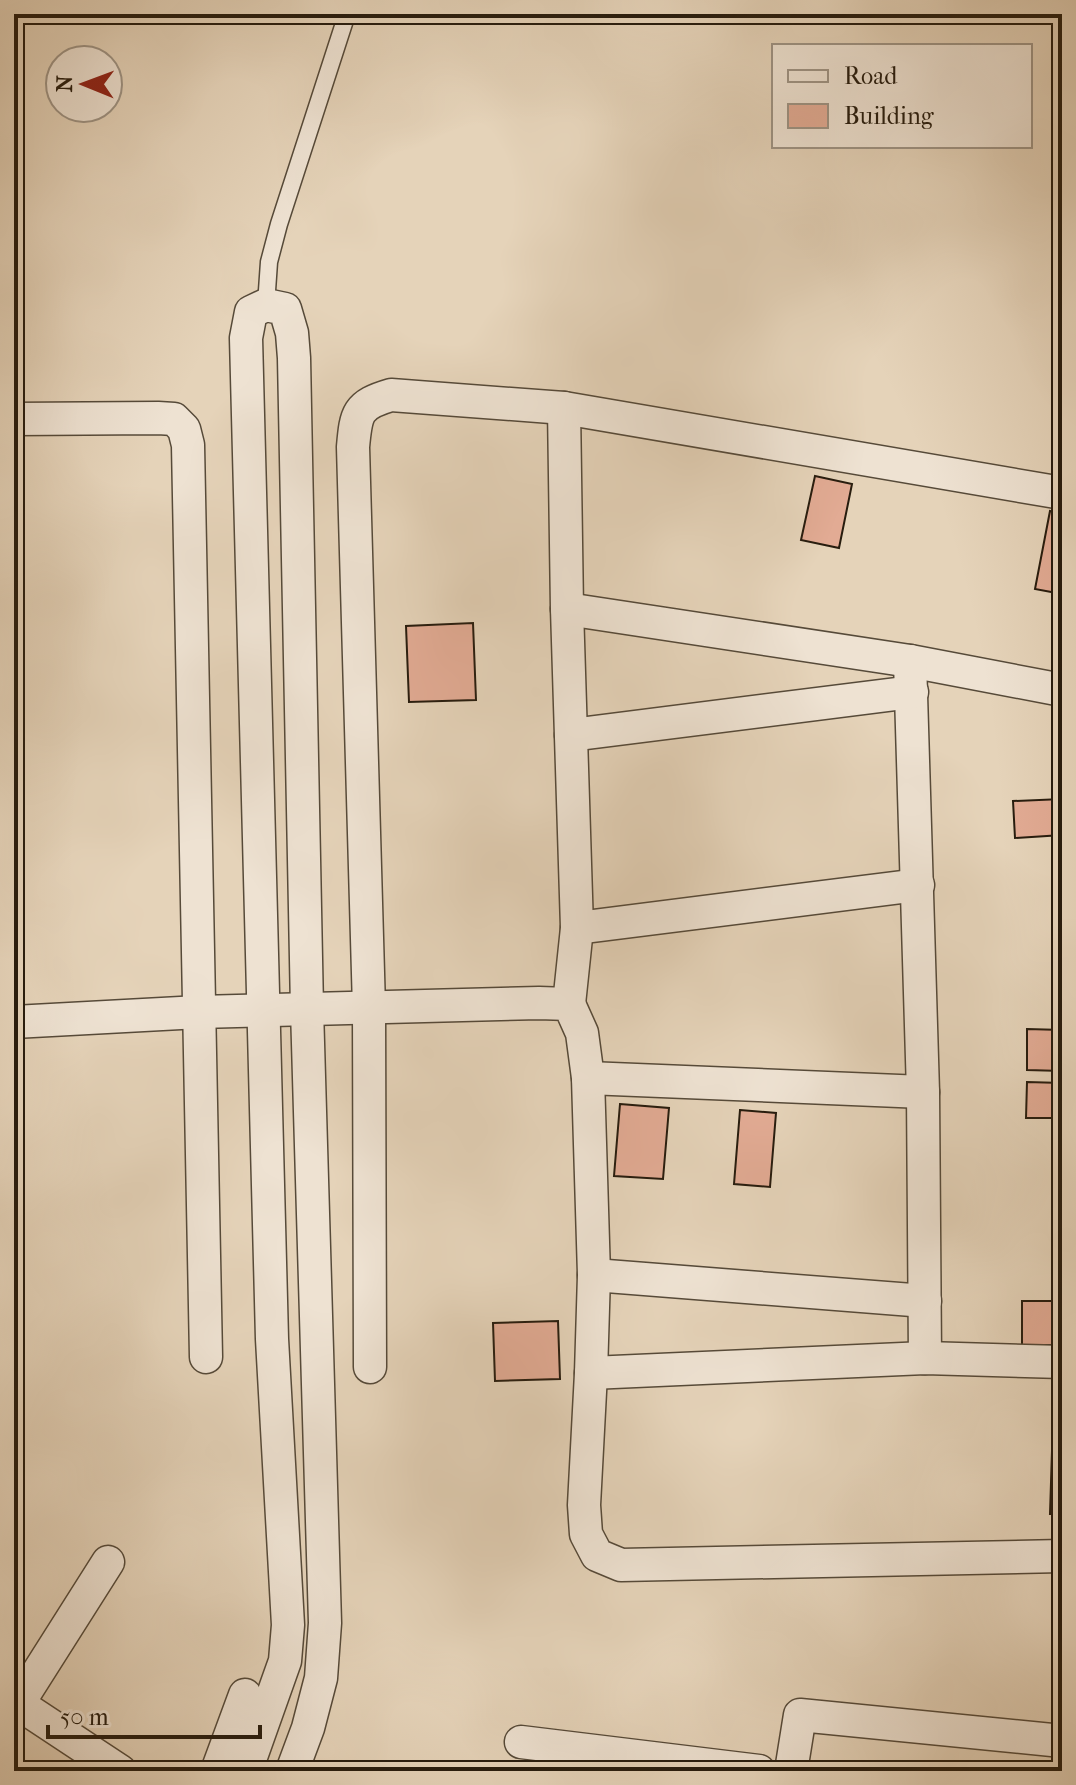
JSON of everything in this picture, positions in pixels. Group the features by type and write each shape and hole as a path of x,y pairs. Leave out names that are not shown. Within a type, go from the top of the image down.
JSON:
{"street":[{"path":"246,1771 285,1661 288,1625 272,1339 246,338 251,312 266,305 285,309 292,333 294,358 307,1009 325,1623 321,1678 308,1728 292,1771"},
{"path":"370,1367 369,1008 353,447 355,419 368,402 391,395 564,408 1062,493"},
{"path":"564,408 577,928 569,1004 582,1033 588,1078 594,1275 584,1505 586,1534 597,1555 621,1565 1062,1556"},
{"path":"14,419 174,419 184,429 188,445 206,1357"},
{"path":"567,609 911,677 1062,690"},
{"path":"571,735 911,677"},
{"path":"911,677 923,1092 925,1358"},
{"path":"577,928 918,885"},
{"path":"14,1022 199,1012 569,1004"},
{"path":"588,1078 923,1092"},
{"path":"594,1275 925,1301"},
{"path":"591,1373 925,1358 1062,1362"},
{"path":"108,1562 16,1702 120,1771"},
{"path":"217,1771 245,1695"},
{"path":"791,1771 800,1715 1062,1741"},
{"path":"521,1742 652,1764 759,1771"}],"lane":[{"path":"266,305 269,262 279,224 347,14"}],"building":[{"path":"815,476 852,484 839,548 801,540"},
{"path":"1050,511 1062,513 1062,594 1035,589"},
{"path":"473,623 476,700 409,702 406,626"},
{"path":"1062,799 1062,835 1015,838 1013,801"},
{"path":"1027,1029 1062,1030 1062,1071 1027,1070"},
{"path":"1027,1082 1062,1083 1062,1118 1026,1118"},
{"path":"620,1104 669,1108 663,1179 614,1176"},
{"path":"740,1110 776,1113 770,1187 734,1184"},
{"path":"1022,1301 1062,1301 1062,1345 1022,1345"},
{"path":"558,1321 560,1379 495,1381 493,1323"},
{"path":"1052,1451 1062,1451 1062,1514 1050,1514"}]}
